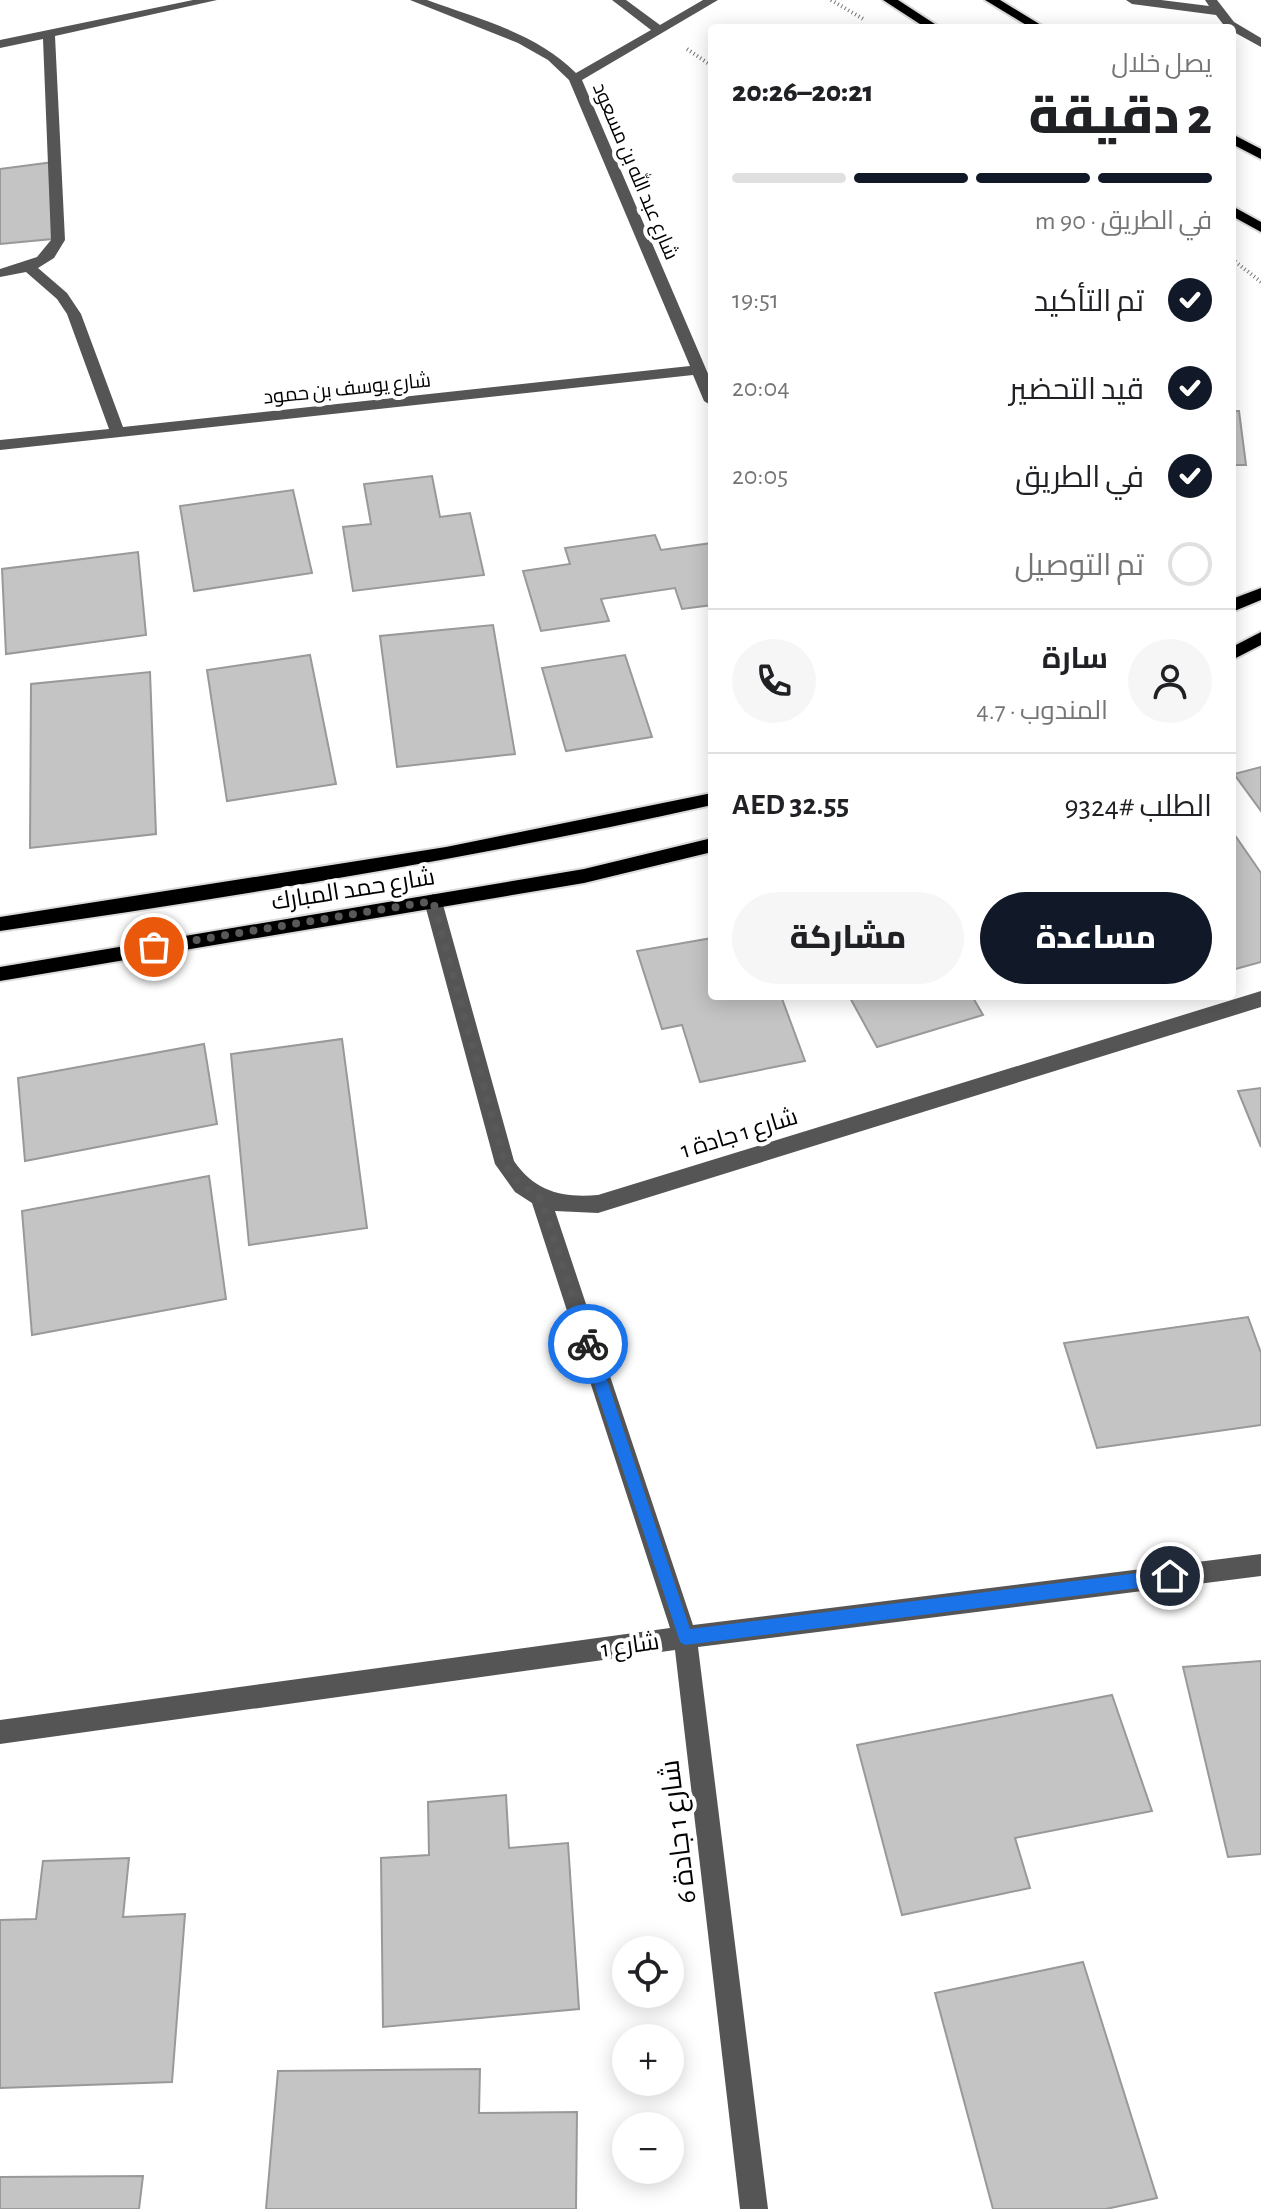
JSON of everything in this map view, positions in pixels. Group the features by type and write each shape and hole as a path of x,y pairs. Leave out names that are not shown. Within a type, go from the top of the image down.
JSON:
{"main road":[{"path":"889,0 928,24"},
{"path":"991,0 1033,24"},
{"path":"1236,140 1261,155"},
{"path":"1238,214 1261,228"},
{"path":"1238,214 1261,244"},
{"path":"1236,604 1261,593"},
{"path":"1236,652 1261,638"},
{"name":"شارع حمد المبارك","path":"0,924 330,875 581,830 708,800"},
{"name":"شارع حمد المبارك","path":"0,974 584,876 708,846"}],"street":[{"path":"0,44 211,0"},
{"name":"شارع عبد الله بن مسعود","path":"416,0 522,40 553,57 575,79 708,392"},
{"path":"618,0 659,30"},
{"path":"575,79 712,0"},
{"path":"1132,0 1214,6 1229,24"},
{"path":"1236,28 1261,43"},
{"path":"0,273 29,267 50,255 58,240 49,33"},
{"path":"29,267 62,296 74,314 118,433"},
{"name":"شارع يوسف بن حمود","path":"0,445 698,370"},
{"path":"433,901 505,1164 513,1178 541,1199"},
{"name":"شارع 1 جادة 1","path":"541,1199 568,1206 598,1204 1261,999"},
{"name":"شارع 1 جادة 6","path":"541,1199 685,1637 754,2209"},
{"name":"شارع 1","path":"0,1732 685,1637 1261,1565"}],"path":[{"path":"825,0 833,1 867,22"},
{"path":"1236,262 1261,282"}],"building":[{"path":"54,162 52,239 0,244 0,169"},
{"path":"1236,411 1239,411 1246,465 1236,465"},
{"path":"432,476 440,517 470,513 484,575 353,591 343,527 371,524 364,484"},
{"path":"293,490 312,573 194,591 180,506"},
{"path":"655,535 661,550 708,544 708,606 682,609 675,588 601,599 609,621 541,631 523,571 570,564 565,548"},
{"path":"138,552 146,635 6,654 2,569"},
{"path":"493,625 515,754 397,767 380,636"},
{"path":"310,655 336,784 227,801 207,670"},
{"path":"625,655 652,737 566,751 542,668"},
{"path":"150,672 156,834 30,848 31,684"},
{"path":"1261,767 1261,811 1236,777 1236,773"},
{"path":"1236,837 1261,873 1261,962 1236,969"},
{"path":"708,939 708,1000 782,1000 805,1061 700,1082 682,1025 662,1029 637,951"},
{"path":"851,1000 974,1000 983,1015 877,1047"},
{"path":"342,1039 367,1228 249,1245 231,1054"},
{"path":"204,1044 217,1124 25,1161 18,1078"},
{"path":"1261,1088 1261,1147 1238,1091"},
{"path":"209,1176 226,1299 32,1335 22,1211"},
{"path":"1248,1317 1261,1353 1261,1425 1097,1448 1064,1343"},
{"path":"1261,1661 1261,1854 1228,1857 1183,1667"},
{"path":"1112,1695 1152,1811 1015,1838 1030,1888 902,1915 857,1745"},
{"path":"506,1795 509,1848 568,1843 579,2009 383,2027 381,1858 429,1855 428,1802"},
{"path":"129,1858 123,1917 185,1914 172,2082 0,2088 0,1920 36,1919 43,1861"},
{"path":"1083,1962 1157,2198 1106,2209 993,2209 935,1993"},
{"path":"480,2069 479,2113 577,2112 576,2209 266,2209 278,2071"},
{"path":"143,2176 139,2209 0,2209 0,2177"}],"way so far":[{"path":"154,947 433,901 505,1164 525,1190 541,1199 588,1344"}],"route":[{"path":"588,1344 685,1637 1170,1576"}]}
